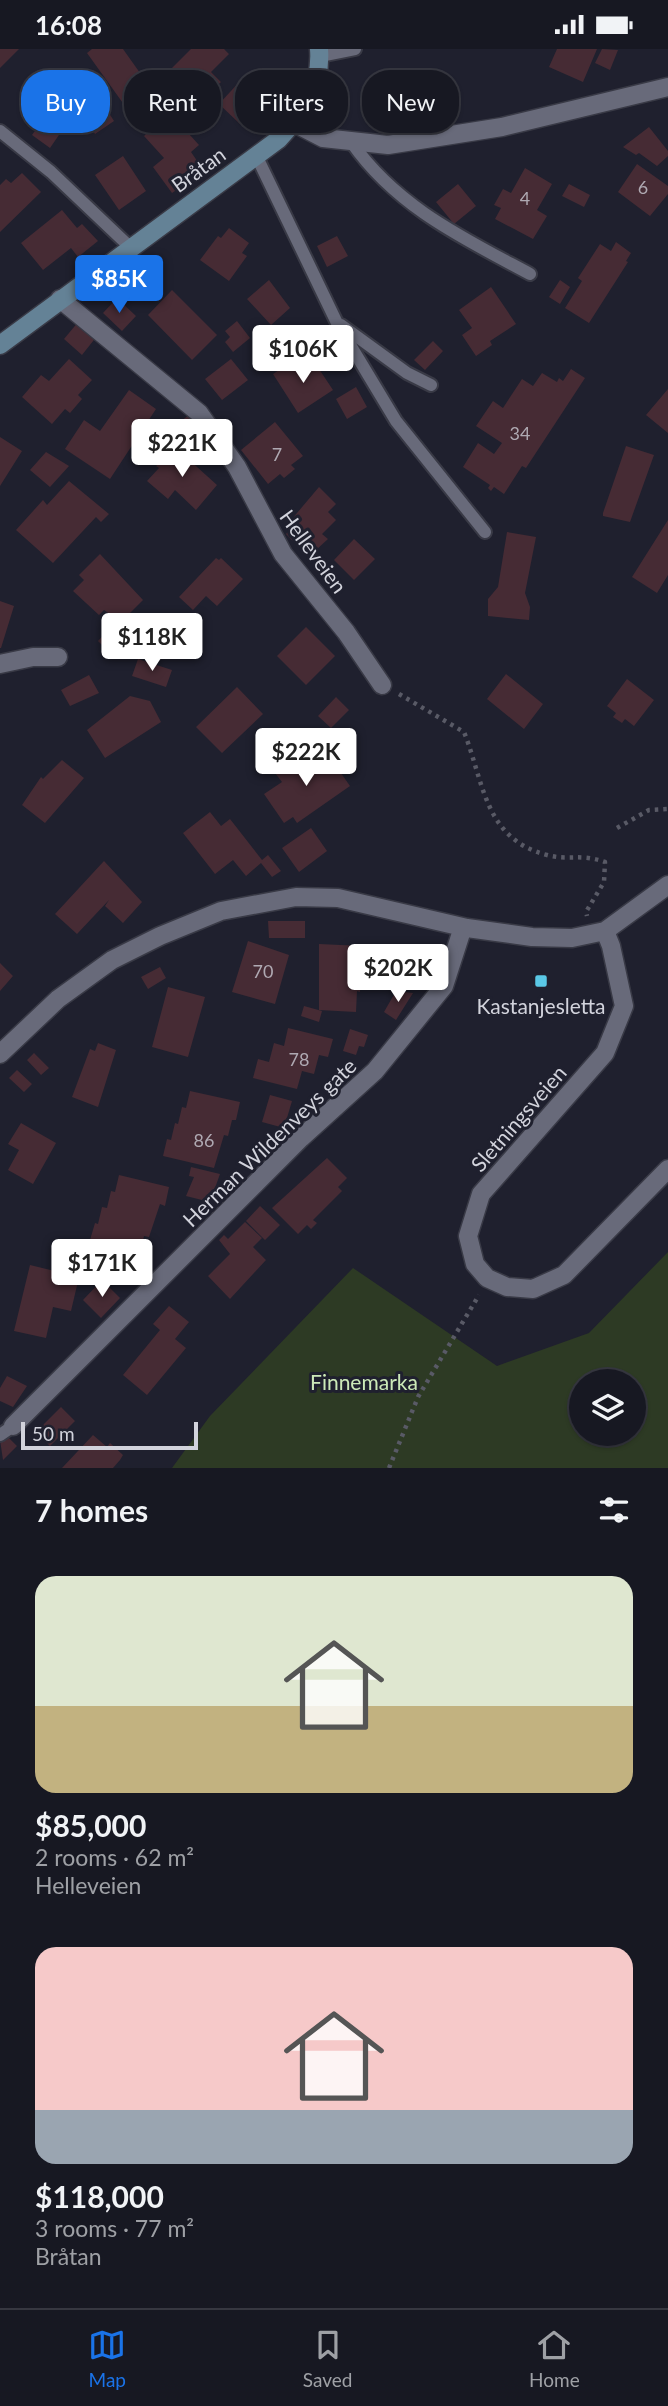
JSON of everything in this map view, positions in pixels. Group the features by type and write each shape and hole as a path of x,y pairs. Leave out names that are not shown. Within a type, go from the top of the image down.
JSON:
{"main road":[{"name":"Bråtan","path":"0,345 282,133"}],"street":[{"path":"312,133 352,143 388,145 490,129 668,87"},
{"name":"Helleveien","path":"60,299 199,413 219,437 283,554 346,632 383,685"},
{"path":"0,664 33,657 58,657"},
{"path":"0,1054 58,999 112,960 160,936 221,911 296,897 338,898 463,927 532,937 572,938 597,932 668,885"},
{"name":"Herman Wildenveys gate","path":"7,1431 301,1138 376,1072 444,986 463,927"},
{"name":"Sletningsveien","path":"487,1278 475,1263 468,1236 481,1194 605,1053 624,1006 611,946 597,932"},
{"path":"487,1278 507,1287 533,1289 564,1275 668,1169"}],"lane":[{"path":"319,53 355,49"},
{"path":"0,131 51,172 130,247"},
{"path":"352,143 375,173 420,212 530,274"},
{"path":"256,155 337,323 396,421 485,532"},
{"path":"337,323 407,373 430,385"}],"path":[{"path":"383,685 464,732 487,804 516,843 558,858 586,855 605,862 604,882 586,912 597,932"},
{"path":"617,828 649,810 668,809"},
{"path":"389,1468 418,1397 487,1278"}],"green space":[{"name":"Finnemarka","path":"668,1252 668,1468 172,1468 210,1416 353,1268 497,1366 589,1333"}],"building":[{"path":"0,49 19,49 0,68"},
{"path":"92,49 123,49 138,70 124,70 124,105 110,85 110,70 99,70 87,53"},
{"path":"191,49 224,49 229,54 213,70 170,70"},
{"path":"557,49 597,49 583,82 549,67"},
{"path":"602,49 618,50 610,70 595,63"},
{"path":"235,87 235,119 221,106 221,102"},
{"path":"649,127 668,151 668,156 657,166 639,153 636,155 623,147"},
{"path":"33,133 60,133 50,148 32,135"},
{"path":"147,133 188,133 199,145 191,152 204,171 172,193 153,167 164,158 144,136"},
{"path":"123,156 146,191 119,210 95,175"},
{"path":"637,164 668,186 668,194 650,216 618,192"},
{"path":"525,168 552,184 537,210 547,216 533,239 495,219 501,208 494,205 503,189 511,193"},
{"path":"22,173 41,192 0,232 0,185 6,179 11,183"},
{"path":"458,184 476,206 454,224 436,202"},
{"path":"569,184 590,195 584,207 562,196"},
{"path":"62,210 77,228 82,224 98,241 78,257 71,248 43,270 21,243"},
{"path":"229,228 249,243 242,253 247,256 229,281 200,260 218,236 221,238"},
{"path":"337,236 348,256 327,267 317,246"},
{"path":"616,242 631,253 626,261 628,262 589,323 565,308 582,281 578,278 600,244 611,251"},
{"path":"269,280 290,308 271,325 247,299"},
{"path":"560,280 570,287 560,304 549,297"},
{"path":"491,287 516,324 490,341 492,345 476,356 462,335 472,328 459,310"},
{"path":"172,290 217,335 192,360 148,315"},
{"path":"117,298 136,316 122,331 103,313"},
{"path":"79,321 97,336 82,355 64,339"},
{"path":"237,321 250,338 233,352 225,342 230,337 225,331"},
{"path":"433,341 443,351 425,370 414,360"},
{"path":"69,359 92,380 78,395 82,399 70,413 65,409 52,424 22,397 41,375 49,381"},
{"path":"231,359 248,380 222,400 205,379"},
{"path":"296,359 303,371 315,363 333,390 298,413 273,374"},
{"path":"571,369 585,378 526,468 522,466 504,494 494,487 491,491 488,488 490,485 463,467 478,443 494,454 502,443 476,426 493,401 503,408 522,379 533,386 542,373 557,382 559,378 563,381"},
{"path":"356,387 367,407 347,419 336,399"},
{"path":"668,389 668,433 646,415"},
{"path":"129,390 156,409 110,479 65,449 84,420 100,431"},
{"path":"191,413 207,434 195,443 179,423"},
{"path":"275,422 303,456 291,465 295,469 284,478 280,474 268,484 241,450"},
{"path":"0,437 22,451 0,486"},
{"path":"626,446 654,455 630,522 603,516"},
{"path":"176,448 217,485 196,510 175,490 168,499 147,481 159,468 156,466"},
{"path":"46,452 69,466 50,487 30,470"},
{"path":"69,481 109,514 101,522 96,517 53,563 16,530 43,500 47,505"},
{"path":"319,487 336,504 328,512 336,520 322,534 328,539 316,550 303,543 299,547 286,534 290,530 286,526"},
{"path":"668,520 668,575 657,593 632,577"},
{"path":"507,532 536,537 525,593 530,607 529,620 488,616 488,599 498,587"},
{"path":"354,539 375,559 354,580 334,560"},
{"path":"100,554 143,600 121,622 104,610 99,615 73,591 84,580 79,575"},
{"path":"216,558 221,558 243,579 217,606 206,596 193,610 179,597"},
{"path":"0,601 14,606 1,648 0,648"},
{"path":"117,621 133,638 112,655 98,641"},
{"path":"306,627 335,656 306,685 277,656"},
{"path":"138,659 172,670 166,687 132,676"},
{"path":"506,674 543,704 524,729 487,699"},
{"path":"89,675 99,693 70,706 61,690"},
{"path":"627,679 654,700 634,726 625,719 622,723 613,717 616,713 607,706"},
{"path":"237,687 263,714 222,753 196,727"},
{"path":"130,696 150,701 161,722 105,758 87,730"},
{"path":"336,697 349,710 331,728 318,716"},
{"path":"327,753 350,786 297,823 293,817 284,823 264,794 282,782 275,773 291,762 297,771"},
{"path":"62,760 84,778 45,823 22,805 41,777 43,779"},
{"path":"210,812 221,826 230,819 262,860 268,855 281,871 272,877 261,863 246,876 233,860 215,874 183,833"},
{"path":"311,828 327,851 299,872 282,848"},
{"path":"104,861 142,902 123,923 105,906 109,900 77,934 55,914"},
{"path":"268,921 305,921 305,938 269,938"},
{"path":"248,941 289,955 275,1004 232,992"},
{"path":"319,944 362,946 361,959 371,959 370,977 361,977 360,992 357,991 356,1012 319,1010"},
{"path":"0,963 13,976 0,991"},
{"path":"160,967 166,978 148,989 141,977"},
{"path":"168,987 205,997 188,1057 152,1047"},
{"path":"396,991 413,993 396,1020 384,1012"},
{"path":"304,1006 322,1011 319,1022 301,1016"},
{"path":"288,1028 333,1039 328,1057 319,1055 314,1074 302,1071 297,1089 253,1078 258,1059 269,1062 274,1043 284,1046"},
{"path":"350,1029 368,1035 364,1047 359,1046 356,1055 343,1051"},
{"path":"98,1043 116,1050 98,1107 72,1097 90,1049 95,1051"},
{"path":"34,1053 49,1068 41,1075 27,1060"},
{"path":"17,1070 32,1084 24,1092 9,1078"},
{"path":"190,1091 240,1102 236,1120 232,1120 228,1136 224,1135 214,1168 163,1156 167,1139 171,1140 175,1123 178,1124 182,1107 186,1108"},
{"path":"270,1095 292,1101 284,1128 262,1122"},
{"path":"21,1123 56,1143 33,1184 8,1170 19,1150 8,1144"},
{"path":"327,1158 347,1178 338,1187 342,1191 313,1220 317,1223 311,1229 307,1225 298,1234 272,1208"},
{"path":"191,1167 220,1174 210,1202 186,1196 194,1177 189,1176"},
{"path":"119,1175 169,1187 165,1206 160,1204 149,1237 144,1236 140,1253 90,1240 102,1207 107,1208 111,1191 115,1192"},
{"path":"260,1206 280,1225 265,1240 246,1221"},
{"path":"245,1222 262,1238 253,1247 266,1260 230,1299 208,1276 230,1254 219,1240 224,1235 228,1239"},
{"path":"118,1251 139,1257 134,1277 113,1272"},
{"path":"30,1265 79,1277 71,1311 53,1307 46,1338 14,1331"},
{"path":"102,1280 120,1298 101,1318 83,1300"},
{"path":"169,1306 189,1322 175,1339 186,1348 147,1395 123,1375 160,1330 153,1324"},
{"path":"7,1376 27,1386 13,1407 0,1401 0,1388"},
{"path":"61,1407 75,1421 50,1446 36,1432"},
{"path":"5,1434 17,1446 3,1460 0,1440"},
{"path":"93,1435 107,1447 110,1443 123,1455 113,1468 62,1468"}],"place":[{"name":"Kastanjesletta","path":"541,981"}]}
